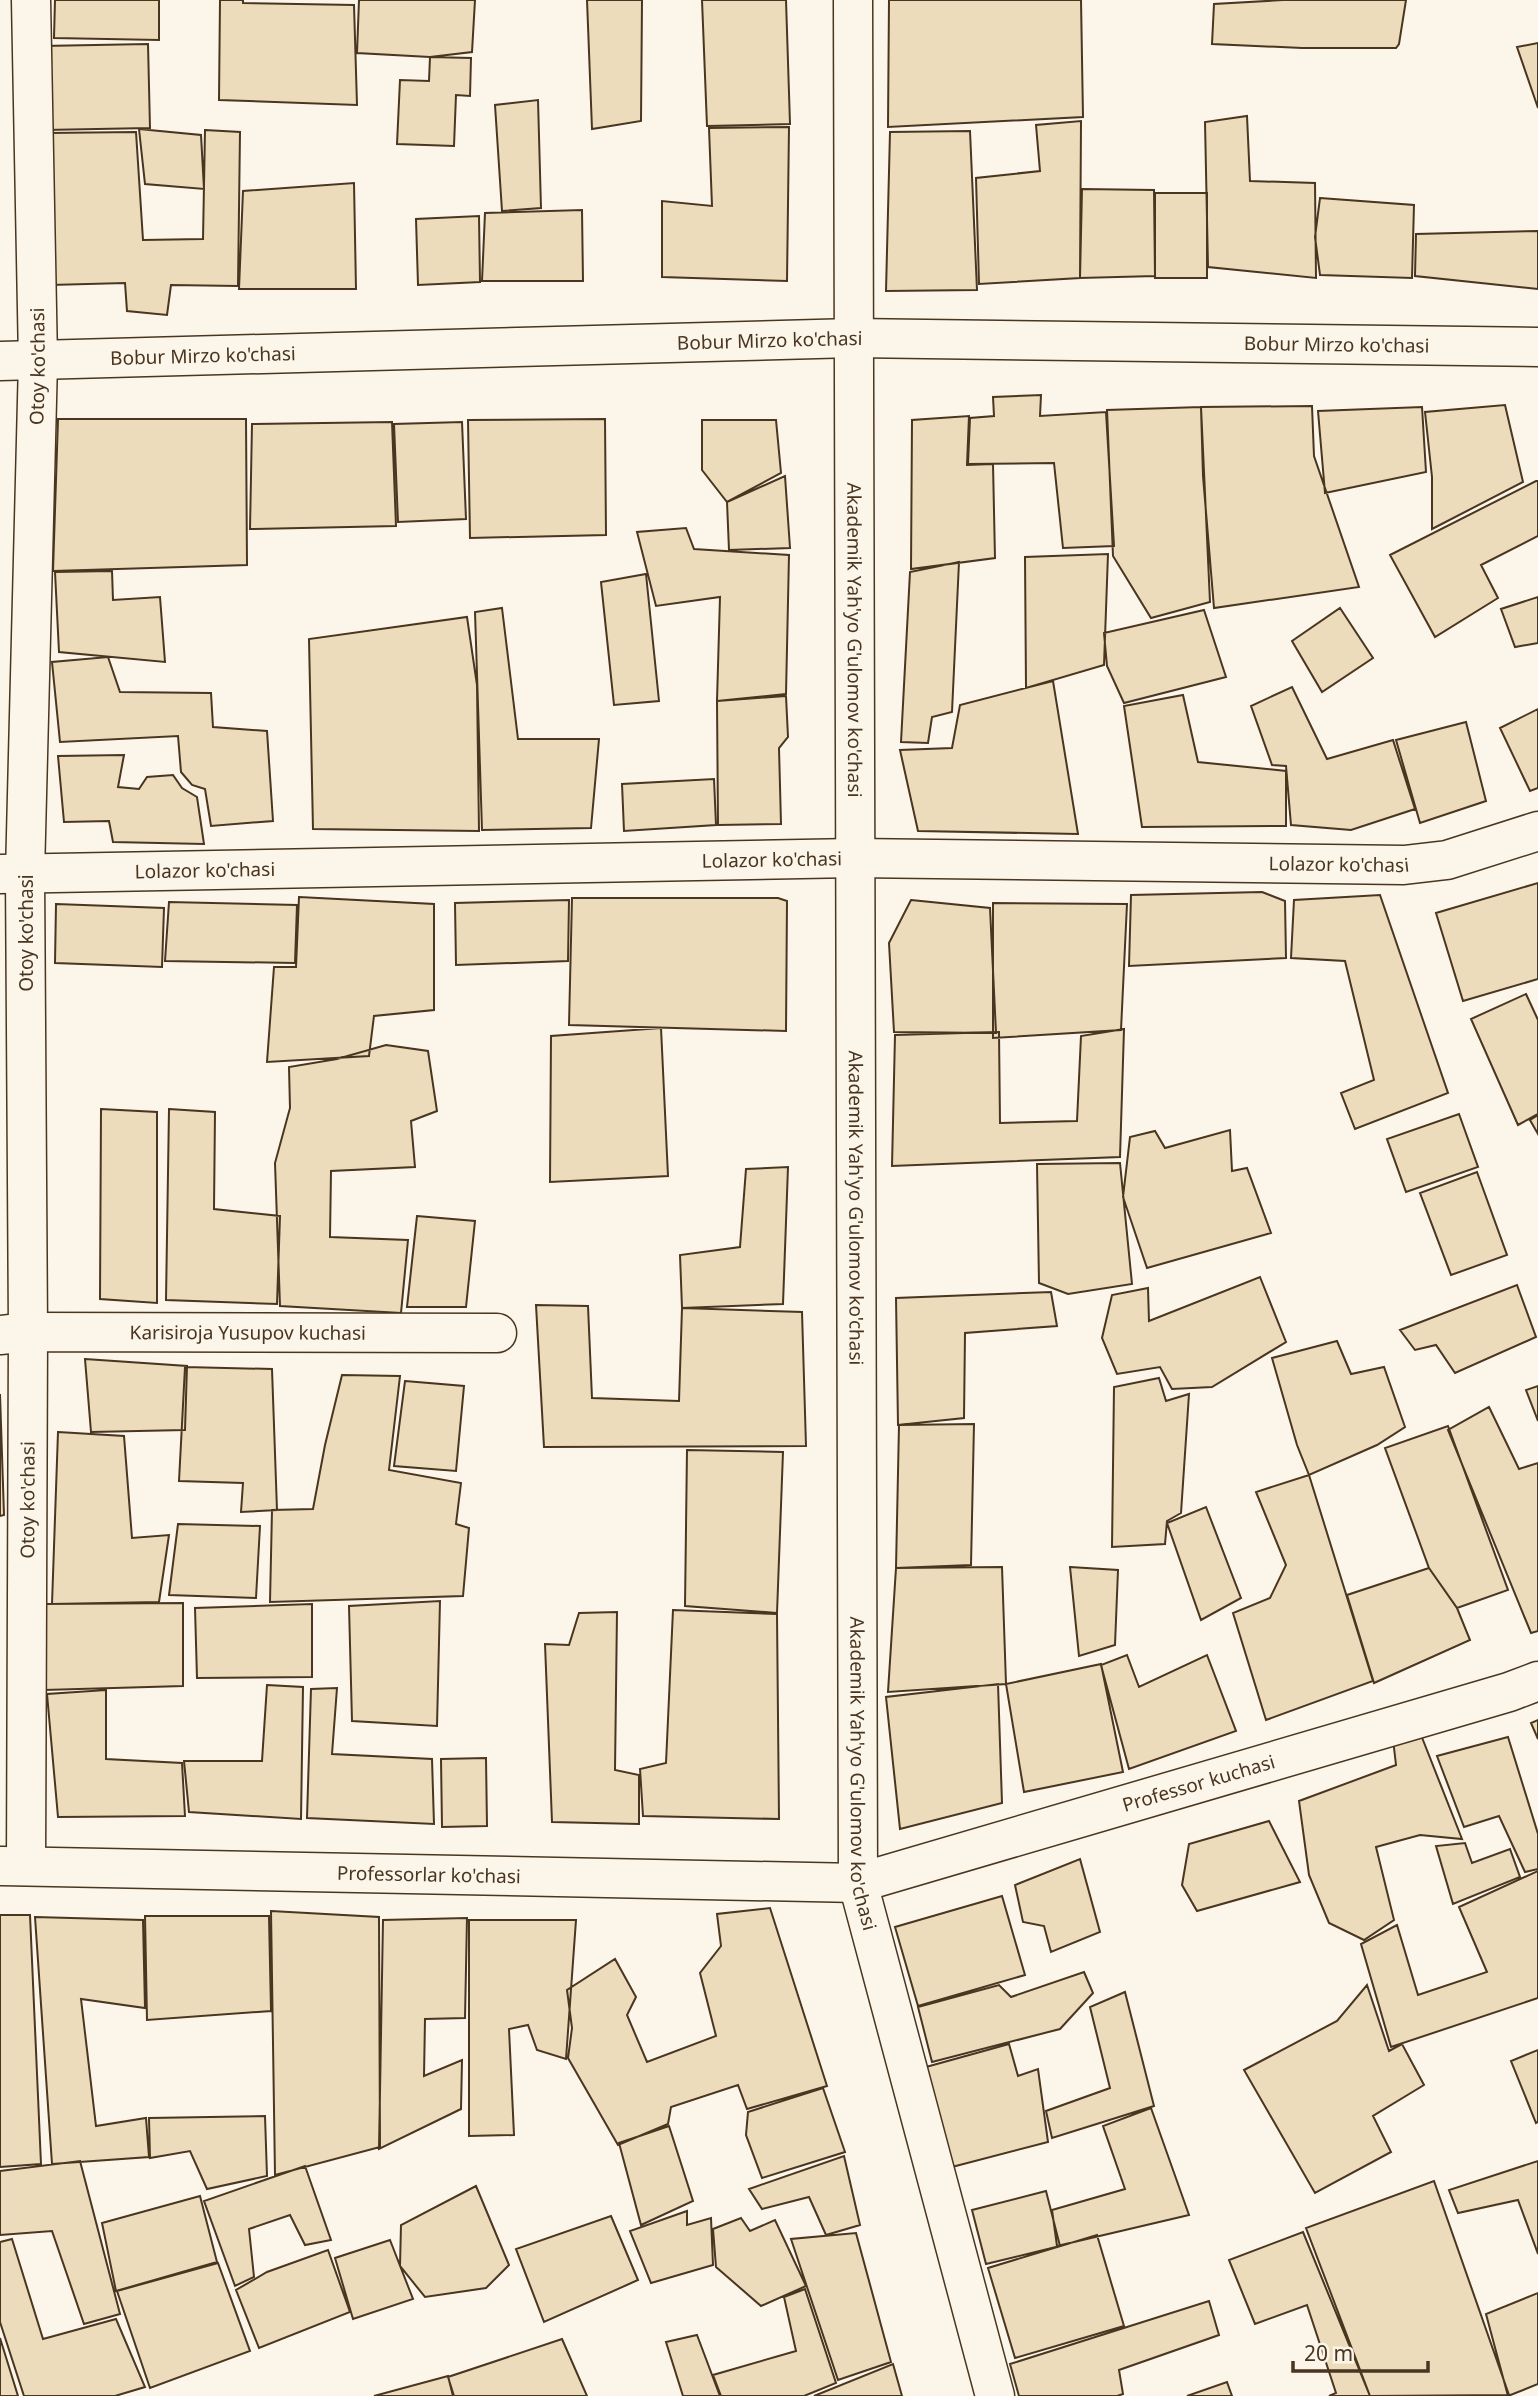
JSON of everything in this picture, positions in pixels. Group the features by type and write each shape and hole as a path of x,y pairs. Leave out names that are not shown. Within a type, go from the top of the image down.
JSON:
{"street":[{"name":"Otoy ko'chasi","path":"13,1866 13,874 38,361 31,0"},
{"name":"Akademik Yah'yo G'ulomov ko'chasi","path":"853,0 859,1883 995,2396"},
{"name":"Bobur Mirzo ko'chasi","path":"0,360 853,338 1538,347"},
{"name":"Lolazor ko'chasi","path":"13,874 854,858 1404,865 1447,860 1538,831"},
{"name":"Karisiroja Yusupov kuchasi","path":"14,1334 498,1333"},
{"name":"Professor kuchasi","path":"859,1883 1509,1692 1538,1681"},
{"name":"Professorlar ko'chasi","path":"13,1866 859,1883"}],"building":[{"path":"55,0 159,0 159,40 54,38"},
{"path":"220,0 243,0 243,3 354,5 357,105 219,100"},
{"path":"359,0 475,0 472,52 430,57 357,53"},
{"path":"587,0 642,0 641,121 592,129"},
{"path":"702,0 786,0 790,124 707,126"},
{"path":"889,0 1081,0 1083,117 888,127"},
{"path":"1283,0 1406,0 1399,44 1396,48 1302,48 1212,44 1214,4"},
{"path":"1538,43 1538,108 1517,47"},
{"path":"148,44 150,128 44,130 42,46"},
{"path":"430,57 471,58 470,96 456,95 454,146 397,144 400,80 429,81"},
{"path":"538,100 541,208 502,211 495,105"},
{"path":"1247,116 1250,181 1315,183 1316,278 1208,267 1205,122"},
{"path":"1081,121 1080,278 979,284 976,178 1040,171 1036,125"},
{"path":"789,127 787,281 662,277 662,201 712,206 709,128"},
{"path":"139,129 201,135 204,189 145,184"},
{"path":"205,130 240,132 238,286 171,285 167,315 127,311 125,283 50,285 46,133 136,132 143,240 203,239"},
{"path":"970,131 977,290 886,291 890,132"},
{"path":"354,183 356,289 239,289 243,191"},
{"path":"1082,189 1154,190 1155,276 1080,278"},
{"path":"1155,193 1207,193 1207,278 1155,278"},
{"path":"1320,198 1414,205 1412,278 1320,275 1315,237"},
{"path":"582,210 583,281 482,281 485,213"},
{"path":"479,216 480,282 418,285 416,219"},
{"path":"1538,231 1538,289 1415,276 1416,234"},
{"path":"1041,395 1040,416 1106,412 1114,546 1063,548 1054,463 968,464 970,418 994,416 993,397"},
{"path":"1505,405 1523,482 1432,529 1432,477 1425,412"},
{"path":"1312,406 1314,456 1359,587 1214,608 1203,476 1201,407"},
{"path":"1201,407 1210,602 1151,618 1113,556 1107,410"},
{"path":"1422,407 1426,472 1325,493 1318,411"},
{"path":"969,416 967,465 993,464 995,558 911,569 912,420"},
{"path":"58,419 246,419 247,565 53,571"},
{"path":"605,419 606,535 470,538 468,420"},
{"path":"702,420 776,420 781,473 727,502 702,470"},
{"path":"392,422 396,526 250,529 252,424"},
{"path":"462,422 466,519 398,522 394,424"},
{"path":"785,476 790,548 729,550 727,502"},
{"path":"1536,481 1538,536 1481,565 1498,598 1435,637 1390,555"},
{"path":"686,528 694,549 789,555 786,694 717,701 720,597 656,606 637,532"},
{"path":"1108,554 1104,665 1026,688 1025,557"},
{"path":"959,562 952,712 932,717 928,743 901,742 910,572"},
{"path":"112,571 113,600 160,597 165,662 59,652 55,572"},
{"path":"646,574 659,701 614,705 601,582"},
{"path":"1538,597 1538,643 1515,647 1501,609"},
{"path":"502,608 518,739 599,739 591,828 482,830 475,612"},
{"path":"1340,608 1373,658 1322,692 1292,641"},
{"path":"1204,610 1226,677 1124,703 1107,666 1104,633"},
{"path":"467,617 477,685 479,831 313,829 309,639"},
{"path":"108,657 120,692 211,693 213,727 267,731 273,821 211,826 205,789 192,785 181,772 178,736 60,742 52,662"},
{"path":"1053,681 1078,834 918,831 900,750 952,748 960,705"},
{"path":"1292,687 1327,759 1393,740 1415,809 1351,830 1291,825 1286,766 1272,765 1251,706"},
{"path":"1183,695 1198,762 1286,771 1286,826 1142,827 1124,706"},
{"path":"786,696 788,737 779,748 781,824 718,825 717,701"},
{"path":"1538,709 1538,788 1530,791 1500,728"},
{"path":"1466,722 1486,801 1420,823 1396,740"},
{"path":"124,755 118,787 139,789 147,777 173,775 182,788 197,797 204,844 113,842 109,821 64,822 58,756"},
{"path":"714,779 716,825 624,831 622,784"},
{"path":"1538,883 1538,979 1463,1001 1436,913"},
{"path":"1262,892 1285,901 1286,958 1129,966 1131,895"},
{"path":"1380,895 1448,1093 1355,1129 1341,1093 1374,1080 1345,961 1291,958 1294,900"},
{"path":"299,897 434,904 434,1010 374,1016 369,1056 267,1062 274,967 296,967"},
{"path":"572,898 778,898 787,901 786,1031 569,1025"},
{"path":"569,900 568,961 456,965 455,903"},
{"path":"911,900 990,908 996,1033 894,1032 889,943"},
{"path":"169,902 297,905 295,963 165,961"},
{"path":"993,903 1127,904 1121,1030 993,1038"},
{"path":"56,904 164,908 162,967 55,963"},
{"path":"1526,994 1538,1020 1538,1114 1518,1125 1471,1019"},
{"path":"661,1028 668,1176 550,1182 551,1036"},
{"path":"1124,1029 1120,1157 892,1166 895,1035 999,1032 1000,1123 1077,1121 1081,1036"},
{"path":"386,1045 428,1051 437,1111 411,1121 415,1167 331,1171 330,1237 408,1240 401,1313 280,1306 275,1163 290,1108 289,1067 337,1059"},
{"path":"101,1109 157,1112 157,1303 100,1299"},
{"path":"169,1109 215,1112 214,1209 280,1216 277,1304 166,1300"},
{"path":"1459,1114 1478,1167 1406,1192 1387,1139"},
{"path":"1538,1115 1538,1134 1530,1120"},
{"path":"1230,1130 1232,1171 1247,1168 1271,1233 1147,1268 1123,1197 1130,1137 1155,1131 1165,1148"},
{"path":"1120,1163 1132,1284 1068,1294 1039,1283 1037,1164"},
{"path":"788,1167 783,1304 682,1308 680,1255 740,1247 746,1169"},
{"path":"1477,1172 1507,1255 1451,1275 1420,1193"},
{"path":"417,1216 475,1221 466,1307 407,1307"},
{"path":"1260,1277 1286,1342 1212,1387 1172,1389 1160,1367 1117,1374 1102,1338 1112,1295 1148,1288 1149,1321"},
{"path":"1517,1285 1536,1337 1455,1373 1436,1345 1415,1350 1400,1330"},
{"path":"1051,1292 1057,1326 965,1333 964,1418 898,1425 896,1298"},
{"path":"536,1305 588,1306 592,1398 679,1401 682,1308 802,1312 806,1446 544,1447"},
{"path":"1337,1341 1351,1374 1384,1367 1405,1427 1377,1445 1309,1475 1297,1445 1272,1358"},
{"path":"85,1359 187,1366 185,1430 91,1432"},
{"path":"185,1367 272,1369 277,1510 241,1512 243,1483 179,1481"},
{"path":"342,1375 400,1376 389,1470 461,1483 456,1524 469,1528 463,1596 270,1602 272,1510 313,1509"},
{"path":"1159,1378 1166,1401 1189,1394 1181,1513 1167,1521 1165,1544 1112,1547 1114,1387"},
{"path":"405,1381 464,1386 456,1471 394,1466"},
{"path":"1538,1386 1538,1421 1526,1390"},
{"path":"0,1394 4,1515 0,1516"},
{"path":"1489,1407 1519,1469 1538,1463 1538,1631 1531,1633 1448,1430"},
{"path":"974,1424 971,1565 896,1568 899,1425"},
{"path":"1448,1426 1508,1590 1457,1608 1429,1568 1385,1448"},
{"path":"58,1432 124,1436 132,1538 169,1535 159,1602 52,1604"},
{"path":"687,1450 783,1452 777,1613 685,1606"},
{"path":"1309,1475 1373,1681 1266,1720 1233,1613 1270,1598 1286,1565 1256,1492"},
{"path":"1206,1507 1241,1598 1201,1620 1167,1523"},
{"path":"178,1524 260,1526 256,1598 169,1595"},
{"path":"1002,1567 1006,1684 888,1692 896,1568"},
{"path":"1070,1567 1118,1570 1115,1645 1079,1656"},
{"path":"1429,1568 1457,1608 1470,1640 1374,1683 1347,1595"},
{"path":"440,1601 437,1726 352,1721 349,1606"},
{"path":"183,1603 183,1686 44,1690 42,1604"},
{"path":"312,1604 312,1677 197,1678 195,1608"},
{"path":"673,1610 777,1614 779,1819 643,1816 640,1769 666,1763"},
{"path":"617,1612 615,1770 639,1775 639,1824 552,1822 545,1644 569,1645 579,1613"},
{"path":"1127,1655 1139,1687 1207,1655 1236,1731 1129,1769 1101,1665"},
{"path":"1101,1664 1123,1772 1024,1792 1006,1684"},
{"path":"998,1684 1002,1803 900,1829 886,1697"},
{"path":"267,1685 303,1687 301,1819 189,1812 184,1761 262,1761"},
{"path":"337,1688 332,1754 432,1759 434,1824 307,1818 311,1689"},
{"path":"106,1690 106,1759 182,1763 185,1816 58,1817 47,1694"},
{"path":"1538,1720 1538,1739 1531,1723"},
{"path":"1421,1735 1462,1839 1420,1835 1376,1847 1394,1920 1364,1940 1329,1923 1309,1875 1299,1801 1396,1765 1393,1739"},
{"path":"1508,1737 1538,1834 1538,1869 1525,1872 1499,1816 1464,1827 1437,1756"},
{"path":"486,1758 487,1826 442,1827 441,1759"},
{"path":"1269,1821 1300,1882 1197,1911 1182,1885 1189,1844"},
{"path":"1465,1843 1472,1863 1510,1849 1520,1877 1453,1904 1436,1846"},
{"path":"1080,1859 1100,1932 1051,1952 1044,1926 1023,1922 1015,1885"},
{"path":"1538,1871 1538,1998 1391,2047 1361,1944 1397,1925 1418,1995 1487,1972 1459,1907"},
{"path":"1002,1896 1025,1975 918,2006 895,1927"},
{"path":"770,1908 827,2086 747,2109 738,2085 671,2107 668,2124 618,2145 568,2058 572,2028 567,1990 615,1959 636,1997 627,2015 647,2062 716,2036 700,1973 721,1946 717,1914"},
{"path":"271,1911 379,1917 380,2147 275,2175"},
{"path":"0,1915 30,1915 41,2164 0,2167"},
{"path":"145,1916 269,1916 271,2011 147,2020"},
{"path":"35,1917 143,1920 145,2008 81,1999 96,2126 146,2118 149,2157 52,2164"},
{"path":"467,1918 465,2018 425,2019 424,2076 462,2060 461,2109 379,2149 383,1920"},
{"path":"469,1920 576,1920 566,2059 537,2050 528,2025 509,2029 514,2135 469,2136"},
{"path":"1084,1972 1093,1993 1060,2029 932,2062 918,2007 999,1985 1011,1997"},
{"path":"1367,1985 1389,2051 1402,2044 1424,2085 1373,2116 1391,2152 1315,2193 1244,2070 1337,2021"},
{"path":"1125,1992 1154,2106 1052,2138 1046,2111 1110,2088 1090,2007"},
{"path":"1009,2044 1018,2076 1038,2069 1048,2142 952,2167 926,2067"},
{"path":"1538,2050 1538,2122 1536,2123 1511,2061"},
{"path":"823,2088 845,2152 762,2178 746,2135 748,2112"},
{"path":"1151,2108 1189,2215 1057,2246 1052,2210 1125,2189 1103,2126"},
{"path":"265,2116 267,2176 207,2189 190,2151 150,2158 149,2118"},
{"path":"669,2126 693,2201 641,2225 619,2143"},
{"path":"844,2156 860,2225 826,2235 809,2197 762,2209 749,2189"},
{"path":"80,2161 120,2314 84,2324 52,2231 0,2235 0,2171"},
{"path":"1538,2161 1538,2254 1518,2200 1458,2213 1449,2190"},
{"path":"305,2166 331,2240 305,2245 290,2215 249,2229 254,2277 235,2286 204,2201"},
{"path":"1434,2181 1509,2395 1370,2396 1306,2228"},
{"path":"476,2186 509,2265 486,2288 425,2297 400,2266 401,2225"},
{"path":"1046,2191 1060,2246 986,2264 972,2210"},
{"path":"200,2196 217,2262 116,2291 102,2223"},
{"path":"687,2211 687,2225 711,2218 713,2265 651,2283 630,2231"},
{"path":"611,2216 638,2280 544,2322 516,2249"},
{"path":"741,2218 750,2231 775,2220 806,2286 761,2306 716,2267 713,2229"},
{"path":"1303,2232 1370,2396 1329,2396 1336,2393 1307,2305 1255,2324 1229,2260"},
{"path":"856,2233 891,2362 838,2380 791,2239"},
{"path":"1097,2235 1124,2326 1015,2358 988,2268"},
{"path":"12,2239 43,2339 116,2319 145,2387 115,2396 24,2396 0,2322 0,2242"},
{"path":"390,2240 413,2299 353,2319 335,2258"},
{"path":"328,2250 350,2312 259,2348 236,2290 267,2272"},
{"path":"218,2263 250,2351 150,2388 117,2291"},
{"path":"805,2289 836,2383 804,2396 721,2396 713,2375 796,2351 784,2297"},
{"path":"1538,2293 1538,2384 1508,2396 1486,2314"},
{"path":"1209,2301 1219,2335 1119,2370 1123,2394 1019,2396 1010,2364"},
{"path":"697,2335 720,2396 683,2396 666,2342"},
{"path":"0,2338 18,2396 0,2396"},
{"path":"562,2339 587,2396 454,2396 448,2377"},
{"path":"893,2364 902,2396 814,2396"},
{"path":"448,2376 453,2396 374,2396"},
{"path":"1227,2382 1232,2396 1187,2396"}]}
